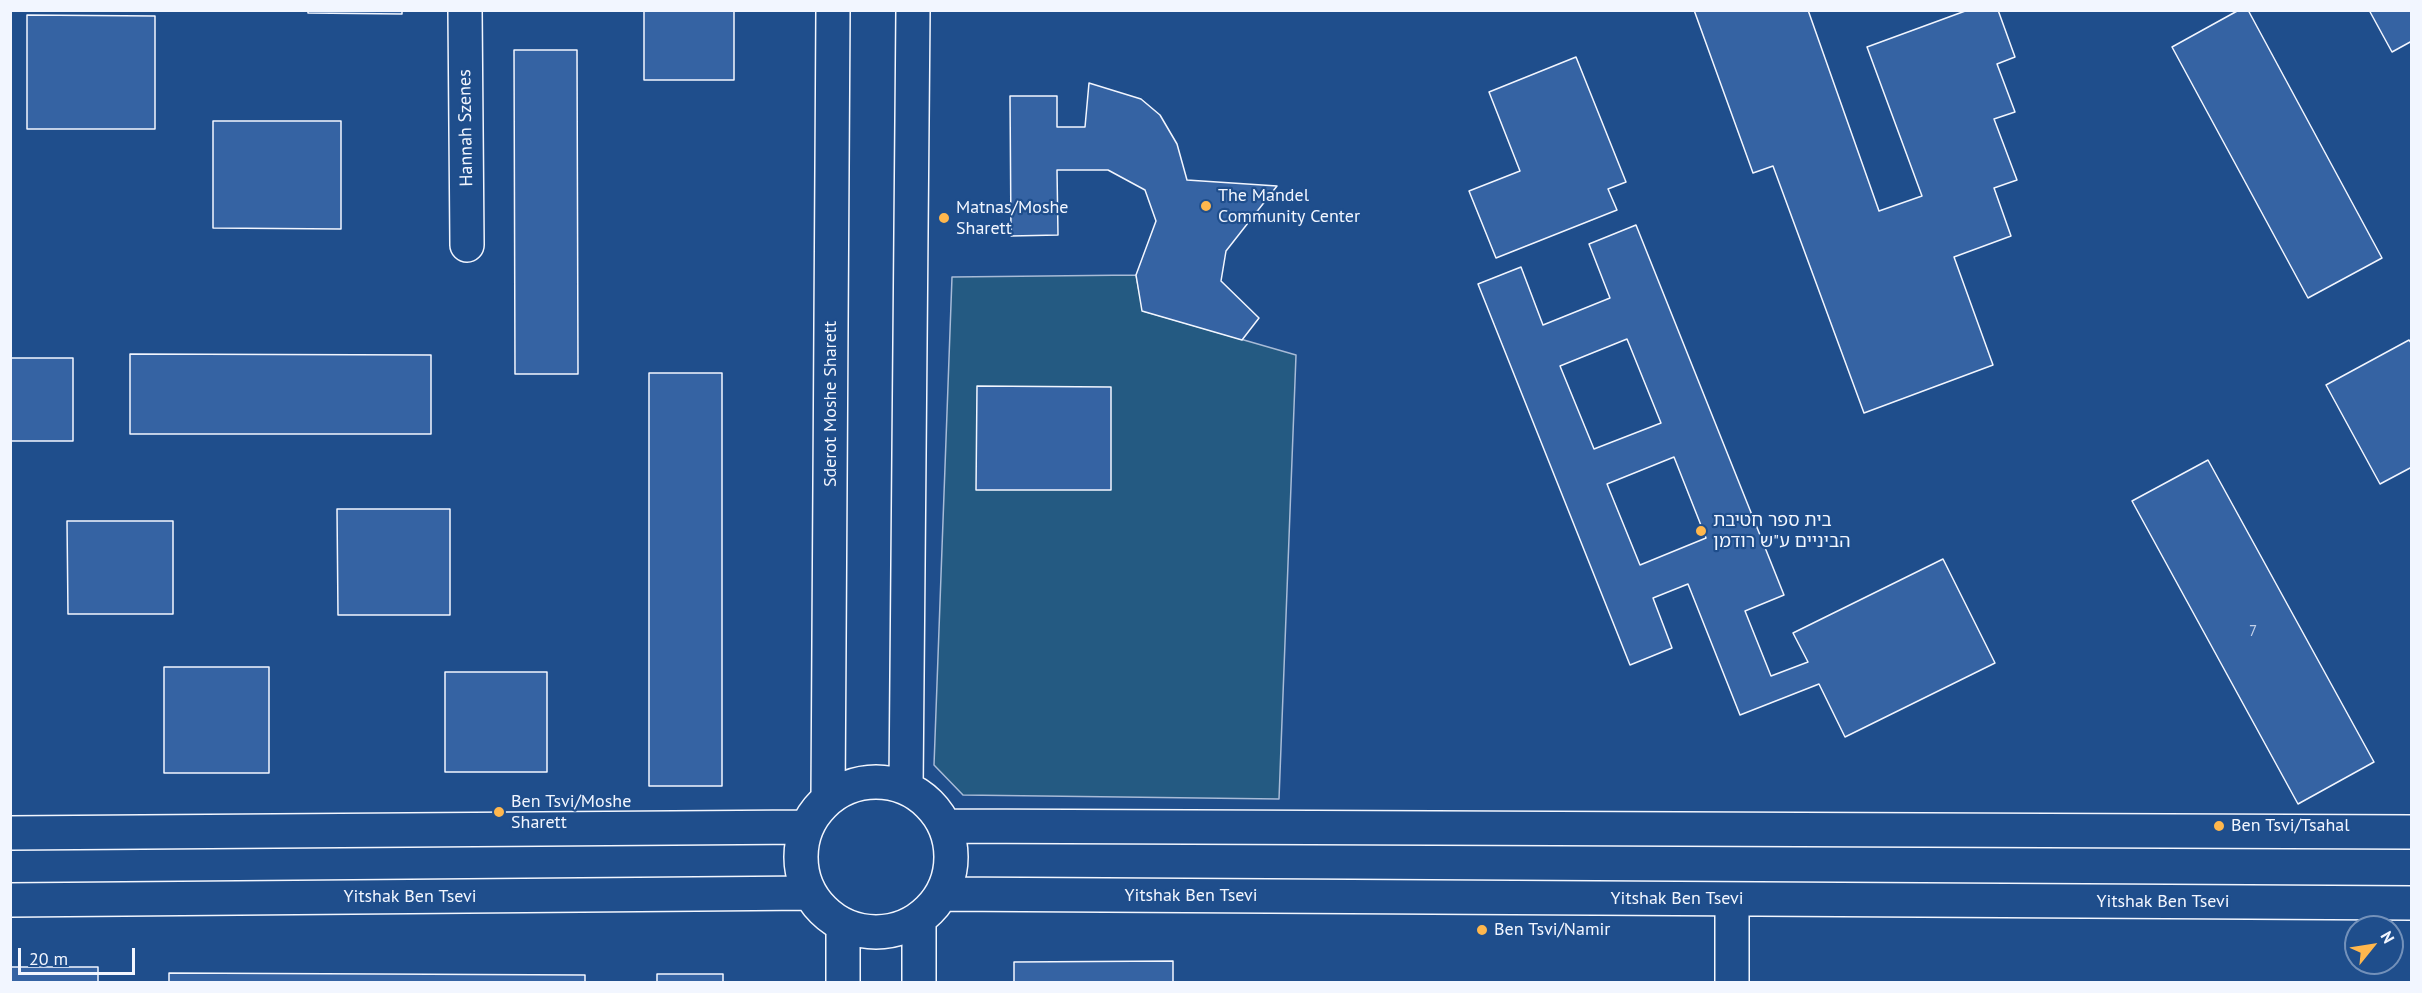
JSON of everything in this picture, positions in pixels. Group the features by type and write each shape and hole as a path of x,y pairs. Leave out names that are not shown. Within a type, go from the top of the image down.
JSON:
{"street":[{"name":"Hannah Szenes","path":"465,10 467,245"},
{"name":"Sderot Moshe Sharett","path":"828,798 833,10"},
{"path":"906,787 913,10"},
{"path":"865,782 886,782 906,787 922,797 935,810 945,826 951,843 952,861 949,878 942,894 932,909 919,920 901,928 882,932 862,931 843,925 824,912 810,893 802,872 800,850 806,827 815,812 828,798 846,787 865,782"},
{"path":"945,826 2412,832"},
{"path":"10,833 806,827"},
{"name":"Yitshak Ben Tsevi","path":"10,900 810,893"},
{"name":"Yitshak Ben Tsevi","path":"942,894 2412,903"},
{"path":"1732,899 1732,982"},
{"path":"919,920 919,982"},
{"path":"843,925 843,982"}],"shaded area":[{"path":"1136,275 1143,311 1296,355 1279,799 963,795 934,765 952,277"}],"building":[{"path":"308,10 402,10 402,14 308,13"},
{"path":"644,10 734,10 734,80 644,80"},
{"path":"1694,10 1808,10 1879,211 1922,196 1867,47 1968,10 1998,10 2015,57 1997,64 2015,112 1994,119 2017,180 1994,188 2011,236 1954,257 1993,365 1864,413 1773,166 1753,173"},
{"path":"2239,10 2248,10 2382,258 2308,298 2172,47"},
{"path":"2369,10 2412,10 2412,41 2392,52"},
{"path":"27,15 155,16 155,129 27,129"},
{"path":"514,50 577,50 578,374 515,374"},
{"path":"1576,57 1626,182 1608,189 1617,210 1496,258 1469,191 1520,171 1489,92"},
{"name":"The Mandel Community Center","path":"1089,83 1141,99 1160,115 1177,144 1187,180 1277,186 1226,251 1221,281 1259,318 1242,340 1142,311 1136,275 1156,221 1145,190 1108,170 1057,170 1058,235 1011,236 1010,96 1057,96 1057,127 1085,127"},
{"path":"213,121 341,121 341,229 213,228"},
{"path":"1636,225 1784,595 1745,611 1771,676 1808,662 1793,633 1943,559 1995,663 1845,737 1819,684 1740,715 1688,584 1653,598 1672,648 1630,665 1478,284 1521,267 1543,325 1610,298 1589,244","holes":["1627,339 1661,423 1594,449 1560,366","1674,457 1706,538 1640,565 1607,484"]},
{"path":"2409,340 2412,344 2412,467 2380,484 2326,385"},
{"path":"130,354 431,355 431,434 130,434"},
{"path":"10,358 73,358 73,441 10,441"},
{"path":"649,373 722,373 722,786 649,786"},
{"path":"977,386 1111,387 1111,490 976,490"},
{"path":"2208,460 2374,762 2298,804 2132,501"},
{"path":"337,509 450,509 450,615 338,615"},
{"path":"67,521 173,521 173,614 68,614"},
{"path":"164,667 269,667 269,773 164,773"},
{"path":"445,672 547,672 547,772 445,772"},
{"path":"1173,961 1173,982 1014,982 1014,962"},
{"path":"10,967 98,967 98,982 10,982"},
{"path":"169,973 585,975 585,982 169,982"},
{"path":"657,974 723,974 723,982 657,982"}],"place":[{"name":"The Mandel Community Center","path":"1206,206"},
{"name":"Matnas/Moshe Sharett","path":"944,218"},
{"name":"בית ספר חטיבת הביניים ע\"ש רודמן","path":"1701,531"},
{"name":"Ben Tsvi/Moshe Sharett","path":"499,812"},
{"name":"Ben Tsvi/Tsahal","path":"2219,826"},
{"name":"Ben Tsvi/Namir","path":"1482,930"}]}
